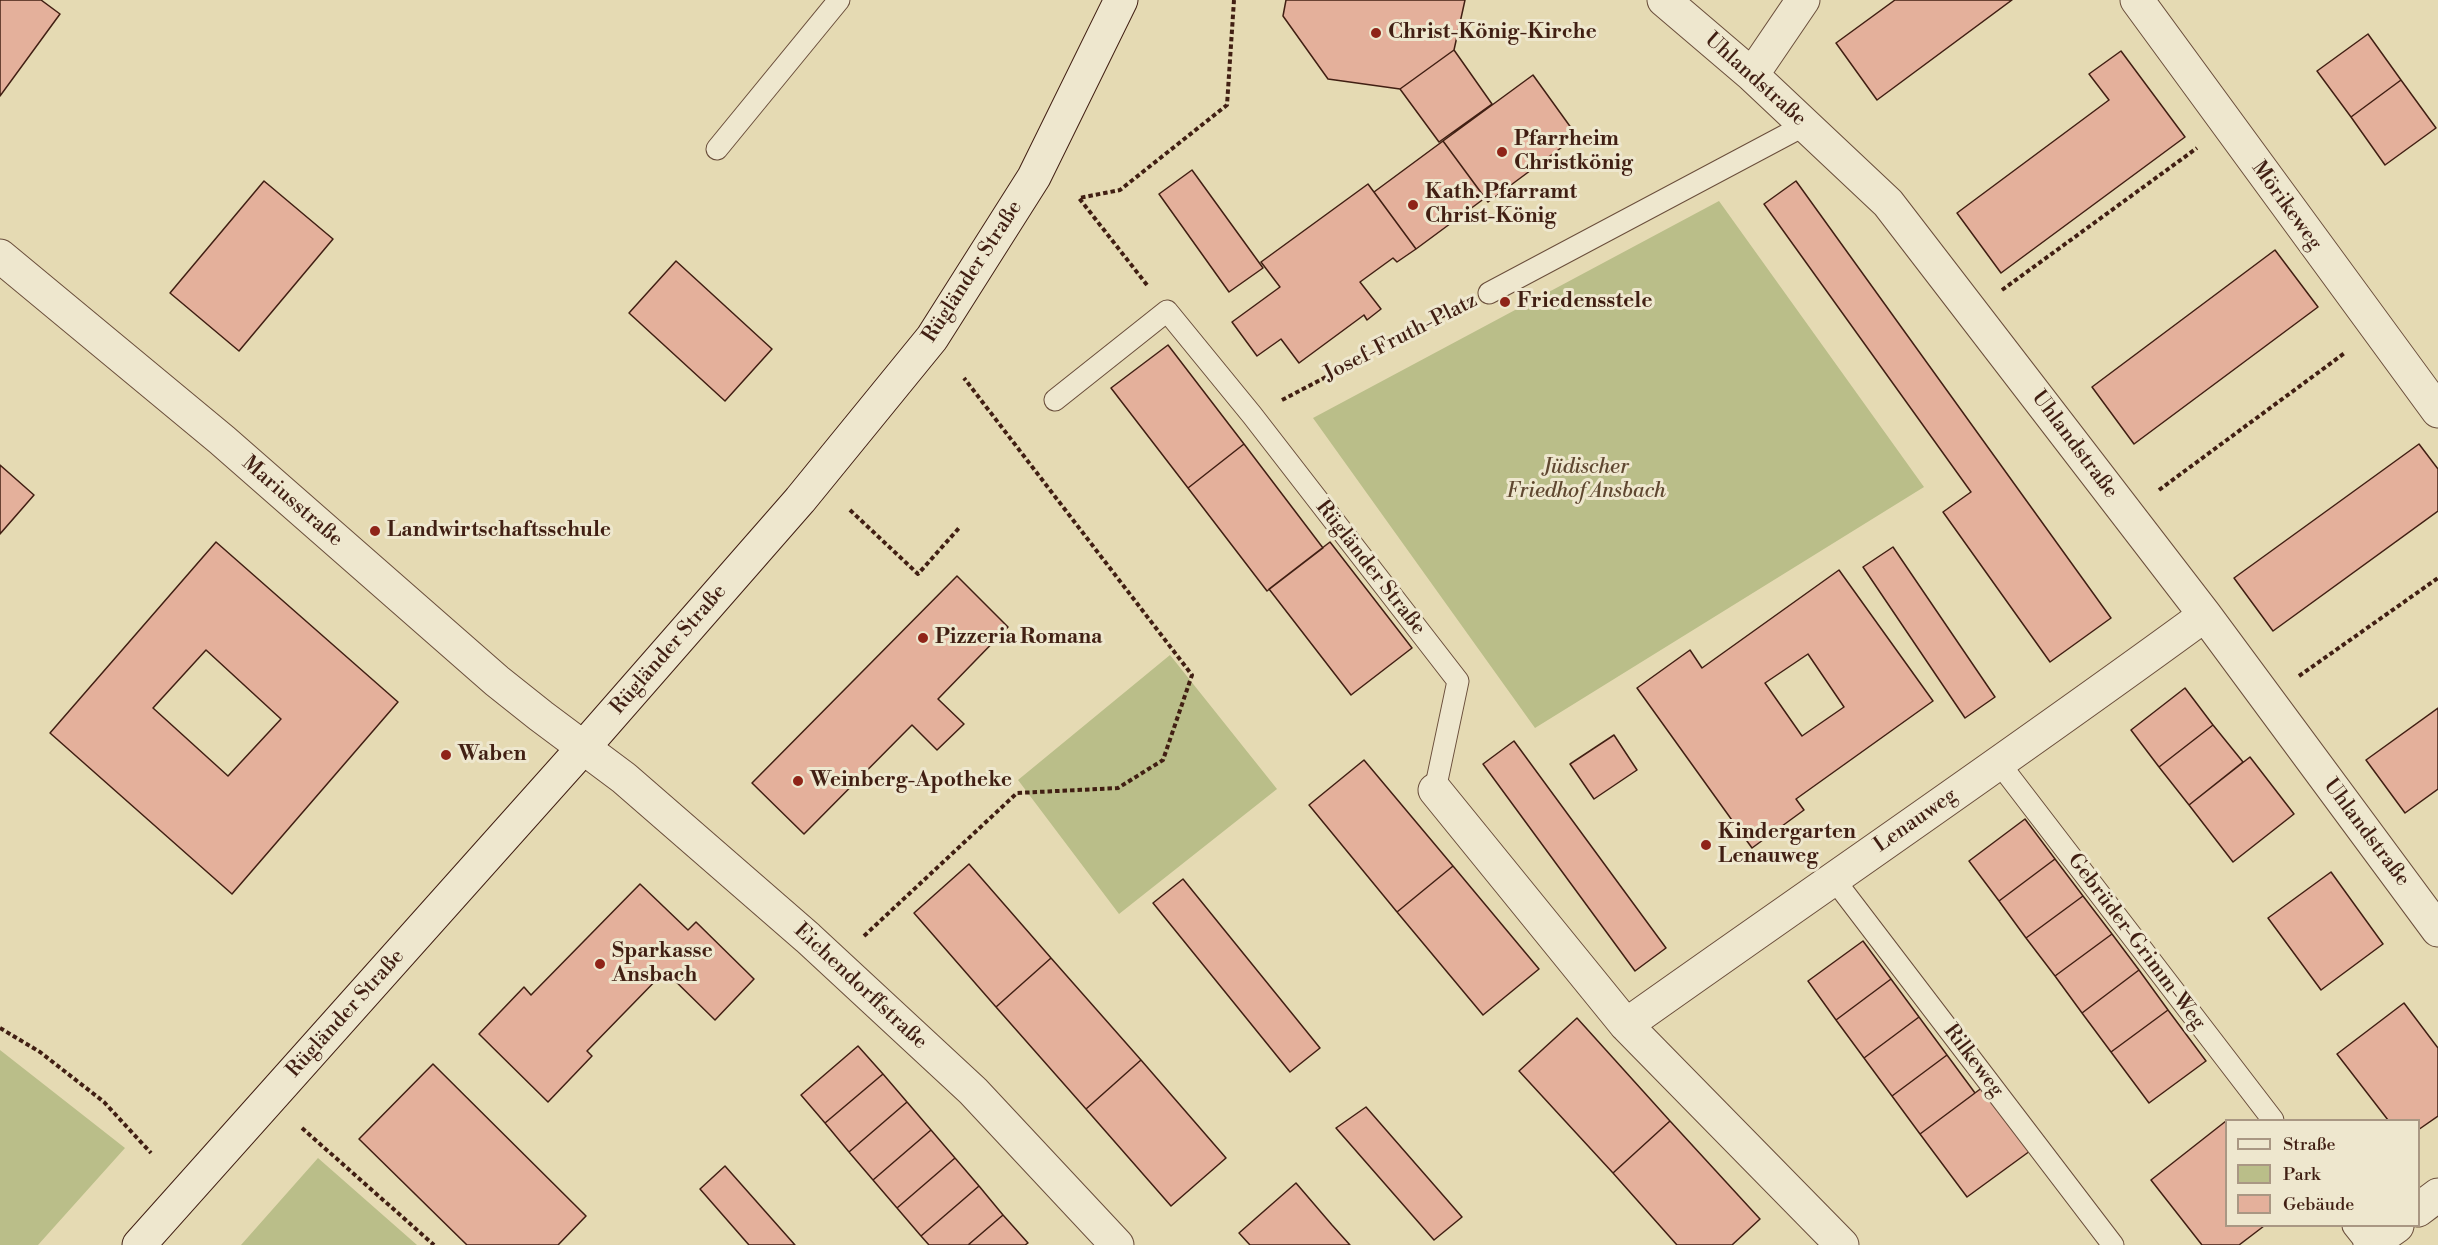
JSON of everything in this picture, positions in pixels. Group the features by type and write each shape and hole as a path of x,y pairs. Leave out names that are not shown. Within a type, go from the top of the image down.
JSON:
{"street":[{"name":"Rügländer Straße","path":"139,1245 583,748 800,500 932,338 1034,177 1121,0"},
{"name":"Uhlandstraße","path":"1664,0 1752,75 1888,203 2205,615 2438,930"},
{"path":"1752,75 1803,0"},
{"name":"Mörikeweg","path":"2137,0 2227,126 2438,411"},
{"name":"Mariusstraße","path":"0,256 222,440 497,681 583,748"},
{"name":"Lenauweg","path":"1626,1025 2205,615"},
{"name":"Eichendorffstraße","path":"583,748 658,807 834,963 973,1091 1117,1245"},
{"path":"1435,790 1626,1025 1842,1245"},
{"path":"2420,1209 2438,1196"},
{"path":"2369,1245 2396,1227"}],"lane":[{"path":"717,149 839,0"},
{"name":"Josef-Fruth-Platz","path":"1489,292 1805,125"},
{"path":"1055,400 1167,311"},
{"name":"Rügländer Straße","path":"1167,311 1252,415 1458,681 1435,790"},
{"name":"Gebrüder-Grimm-Weg","path":"1999,763 2271,1119"},
{"name":"Rilkeweg","path":"1833,878 2113,1245"},
{"path":"2354,1227 2369,1245"}],"path":[{"path":"1167,311 1079,198 1120,190 1227,105 1234,0"},
{"path":"1973,312 2227,126"},
{"name":"Josef-Fruth-Platz","path":"1252,415 1489,292"},
{"path":"2127,514 2377,329"},
{"path":"834,963 1017,793 1118,788 1163,760 1192,675 964,378"},
{"path":"850,510 918,574 959,528"},
{"path":"2267,699 2438,578"},
{"path":"0,1028 40,1052 104,1102 152,1153"},
{"path":"302,1128 434,1245"}],"green space":[{"name":"Jüdischer Friedhof Ansbach","path":"1719,201 1924,487 1535,728 1313,418"},
{"path":"1170,655 1277,789 1119,914 1018,780"},
{"path":"0,1050 125,1148 38,1245 0,1245"},
{"path":"318,1158 417,1245 241,1245"}],"building":[{"path":"0,0 41,0 60,14 0,96"},
{"name":"Christ-König-Kirche","path":"1286,0 1465,0 1454,50 1400,89 1328,79 1283,16"},
{"path":"1895,0 2012,0 1877,100 1836,43"},
{"path":"2368,34 2401,80 2351,117 2317,71"},
{"path":"1454,50 1492,104 1439,142 1400,89"},
{"path":"2121,51 2185,137 2001,273 1957,213 2109,100 2089,74"},
{"path":"1533,75 1577,136 1488,202 1443,141"},
{"path":"2401,80 2436,128 2385,165 2351,117"},
{"path":"1443,141 1485,198 1416,249 1374,192"},
{"path":"1192,170 1263,268 1229,292 1159,194"},
{"path":"264,181 333,239 239,351 170,293"},
{"path":"1796,181 2111,618 2050,662 1943,512 1971,492 1764,204"},
{"path":"1368,184 1416,249 1397,262 1393,258 1360,282 1381,309 1367,320 1364,315 1299,363 1281,339 1257,356 1232,322 1280,287 1261,262"},
{"path":"2275,250 2318,307 2134,444 2092,387"},
{"path":"676,261 772,349 725,401 629,313"},
{"path":"1168,345 1244,444 1188,488 1111,388"},
{"path":"1244,444 1323,548 1267,591 1188,488"},
{"path":"2419,444 2438,469 2438,511 2273,631 2234,578"},
{"path":"0,465 34,495 0,534"},
{"path":"216,542 398,702 232,894 50,733","holes":["206,650 281,719 228,776 153,708"]},
{"path":"1330,542 1412,648 1351,695 1269,589"},
{"path":"1893,547 1995,697 1965,718 1863,567"},
{"path":"1839,570 1933,701 1796,799 1804,810 1752,848 1637,688 1690,650 1702,668","holes":["1808,654 1844,707 1802,736 1765,683"]},
{"path":"957,576 1008,627 938,699 964,724 937,750 912,725 804,834 752,783"},
{"path":"2185,688 2213,725 2159,767 2131,730"},
{"path":"2438,708 2438,789 2405,813 2366,760"},
{"path":"2213,725 2243,762 2189,805 2159,767"},
{"path":"1614,735 1637,770 1594,799 1570,764"},
{"path":"1514,741 1666,948 1635,971 1483,764"},
{"path":"2250,757 2294,814 2233,862 2189,805"},
{"path":"1364,760 1453,866 1397,912 1309,805"},
{"path":"2025,819 2055,859 1999,901 1969,861"},
{"path":"2055,859 2083,896 2026,938 1999,901"},
{"path":"969,864 1051,958 996,1007 914,913"},
{"path":"1453,866 1539,969 1483,1015 1397,912"},
{"path":"2331,872 2383,944 2321,990 2268,918"},
{"path":"1183,879 1320,1048 1290,1072 1153,903"},
{"path":"640,884 688,930 696,922 754,979 715,1020 665,971 587,1051 592,1056 548,1102 479,1034 524,987 531,995"},
{"path":"2083,896 2112,934 2055,976 2026,938"},
{"path":"2112,934 2139,970 2082,1013 2055,976"},
{"path":"1863,941 1891,979 1836,1020 1808,981"},
{"path":"1051,958 1141,1060 1086,1109 996,1007"},
{"path":"2139,970 2168,1010 2111,1052 2082,1013"},
{"path":"1891,979 1919,1017 1864,1058 1836,1020"},
{"path":"2404,1003 2438,1048 2438,1116 2420,1129 2420,1119 2387,1119 2337,1054"},
{"path":"2168,1010 2206,1061 2149,1103 2111,1052"},
{"path":"1919,1017 1947,1055 1892,1096 1864,1058"},
{"path":"1577,1018 1670,1121 1613,1173 1519,1071"},
{"path":"858,1046 883,1074 825,1123 801,1095"},
{"path":"1947,1055 1975,1093 1920,1134 1892,1096"},
{"path":"1141,1060 1226,1158 1171,1206 1086,1109"},
{"path":"433,1064 586,1216 558,1245 467,1245 359,1139"},
{"path":"883,1074 907,1102 849,1152 825,1123"},
{"path":"1983,1087 2030,1151 1967,1197 1920,1134"},
{"path":"907,1102 931,1130 873,1180 849,1152"},
{"path":"1366,1107 1462,1217 1434,1240 1336,1128"},
{"path":"1670,1121 1760,1219 1732,1245 1677,1245 1613,1173"},
{"path":"2225,1122 2225,1227 2263,1227 2239,1245 2202,1245 2151,1180"},
{"path":"931,1130 955,1158 897,1208 873,1180"},
{"path":"955,1158 979,1186 921,1236 897,1208"},
{"path":"725,1166 795,1245 749,1245 700,1189"},
{"path":"1296,1183 1350,1245 1250,1245 1239,1233"},
{"path":"979,1186 1003,1215 968,1245 929,1245 921,1236"},
{"path":"1003,1215 1028,1243 1025,1245 968,1245"}],"place":[{"name":"Christ-König-Kirche","path":"1376,33"},
{"name":"Pfarrheim Christkönig","path":"1502,152"},
{"name":"Kath. Pfarramt Christ-König","path":"1413,205"},
{"name":"Friedensstele","path":"1505,302"},
{"name":"Landwirtschaftsschule","path":"375,531"},
{"name":"Pizzeria Romana","path":"923,638"},
{"name":"Waben","path":"446,755"},
{"name":"Weinberg-Apotheke","path":"798,781"},
{"name":"Kindergarten Lenauweg","path":"1706,845"},
{"name":"Sparkasse Ansbach","path":"600,964"}]}
